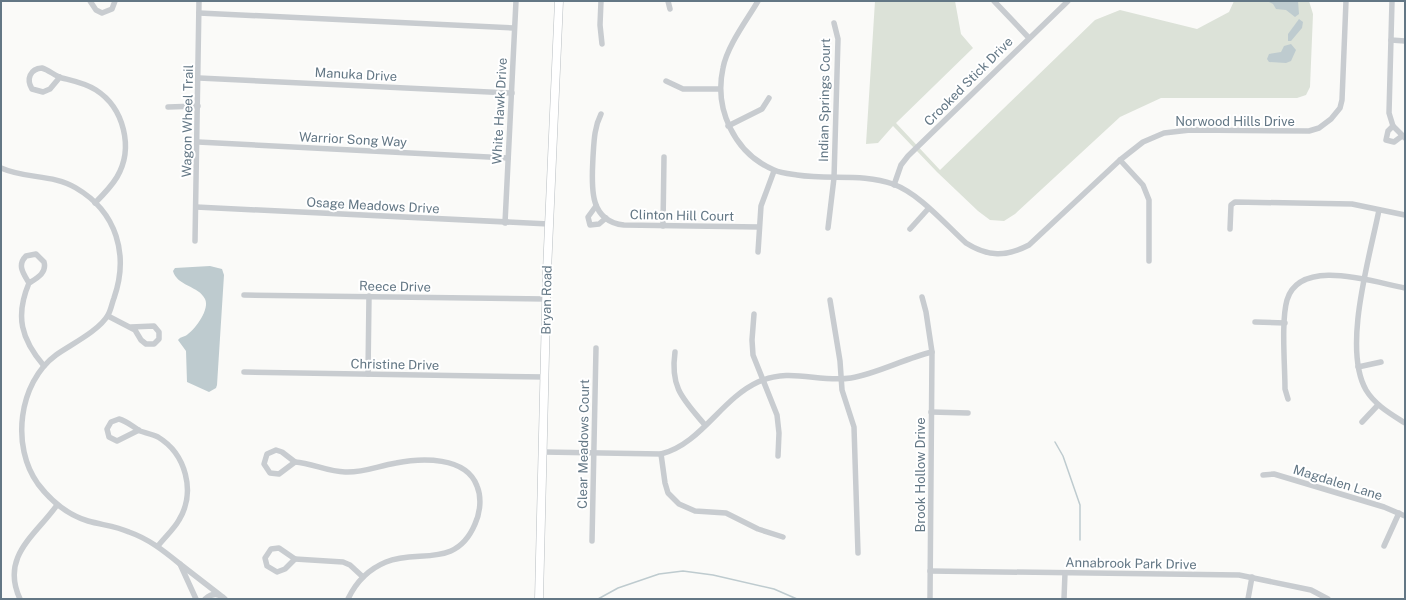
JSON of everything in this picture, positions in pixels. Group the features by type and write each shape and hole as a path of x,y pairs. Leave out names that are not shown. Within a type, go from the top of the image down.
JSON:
{"main road":[{"name":"Bryan Road","path":"539,599 546,299 559,1"}],"street":[{"path":"90,1 96,10 102,13 112,10 115,1"},
{"name":"Wagon Wheel Trail","path":"196,241 199,1"},
{"name":"White Hawk Drive","path":"506,223 516,1"},
{"path":"601,1 600,25 602,44"},
{"path":"668,1 670,9"},
{"name":"Norwood Hills Drive","path":"758,1 725,60 720,89 722,108 728,126 751,155 774,171 834,178 868,179 894,185 911,193 966,243 976,249 989,253 1011,254 1029,245 1120,160 1143,142 1169,132 1190,130 1300,132 1318,128 1325,124 1340,108 1342,100 1346,1"},
{"path":"994,1 1029,38"},
{"name":"Crooked Stick Drive","path":"894,185 901,165 908,156 1068,1"},
{"path":"1392,1 1389,113 1393,126 1403,137 1394,142 1386,140 1388,131 1393,126"},
{"path":"199,13 514,28"},
{"name":"Indian Springs Court","path":"828,228 834,178 838,39 834,23"},
{"path":"1391,40 1405,41"},
{"path":"60,77 50,88 43,92 32,89 29,82 31,73 39,69 46,69 60,77 82,83 99,92 115,109 122,126 125,145 121,168 112,185 95,203"},
{"name":"Manuka Drive","path":"198,78 512,93"},
{"path":"666,81 684,89 720,89"},
{"path":"728,126 762,109 770,98"},
{"path":"168,107 198,106"},
{"path":"596,206 588,217 590,224 599,224 606,218 596,206 592,185 596,124 601,114"},
{"name":"Warrior Song Way","path":"198,142 508,158"},
{"path":"663,226 664,156"},
{"path":"1120,160 1143,185 1149,200 1149,261"},
{"path":"1,168 17,173 54,179 70,184 85,194 102,211 112,227 121,257 120,279 108,316 87,335 55,356 44,366 31,388 24,406 22,437 26,458 35,479 57,505 84,520 128,531 158,546 225,599"},
{"path":"758,252 761,206 774,171"},
{"path":"1230,230 1230,210 1231,205 1235,202 1352,204 1405,215"},
{"name":"Osage Meadows Drive","path":"196,207 549,224"},
{"path":"910,229 928,209"},
{"path":"1380,210 1357,325 1358,367 1366,389 1378,405 1405,424"},
{"name":"Clinton Hill Court","path":"606,218 619,224 759,227"},
{"path":"29,282 22,271 22,261 29,255 36,254 44,262 44,270 40,276 29,282 22,303 22,325 29,346 44,366"},
{"path":"1288,399 1284,389 1285,308 1289,294 1297,284 1306,278 1318,275 1333,275 1405,288"},
{"name":"Reece Drive","path":"244,295 546,299"},
{"path":"368,374 369,296"},
{"name":"Brook Hollow Drive","path":"922,297 926,312 932,352 930,599"},
{"path":"830,300 837,340 842,390 854,427 858,553"},
{"path":"754,314 752,340 753,354 777,415 779,433 778,456"},
{"path":"108,316 131,327 146,344 154,344 159,339 159,332 154,326 148,325 131,327"},
{"path":"1255,322 1285,322"},
{"name":"Clear Meadows Court","path":"592,541 596,348"},
{"path":"675,352 674,377 678,391 705,425"},
{"path":"543,452 661,454 680,447 750,386 762,380 773,376 789,375 841,378 860,376 906,359 932,352"},
{"path":"1358,367 1381,362"},
{"name":"Christine Drive","path":"244,372 545,377"},
{"path":"1362,422 1378,405"},
{"path":"931,412 968,413"},
{"path":"139,430 117,441 109,437 107,429 111,422 119,419 139,430 158,437 169,446 179,458 187,479 187,499 184,511 175,527 158,546"},
{"path":"295,462 279,474 270,473 264,464 267,454 276,450 282,452 295,462 330,471 366,471 395,463 409,461 442,462 461,468 476,483 479,501 476,520 470,535 458,547 438,556 407,557 387,562 363,577 348,599"},
{"path":"661,454 668,493 679,504 695,511 726,513 758,529 783,538"},
{"name":"Magdalen Lane","path":"1263,475 1274,474 1405,516"},
{"path":"20,599 14,578 16,554 28,537 40,527 57,505"},
{"path":"1384,546 1399,513"},
{"path":"295,559 285,569 277,572 270,569 265,558 272,549 279,548 295,559 343,562 350,565 363,577"},
{"path":"180,564 196,599"},
{"name":"Annabrook Park Drive","path":"930,571 1239,575 1252,576 1311,590 1328,599"},
{"path":"1064,599 1065,573"},
{"path":"1248,599 1252,576"},
{"path":"205,599 212,595 220,595"}],"shaded area":[{"path":"875,1 955,1 961,34 973,48 896,123 940,170 1095,20 1120,10 1197,29 1229,12 1234,1 1309,1 1313,14 1310,87 1306,95 1297,98 1161,98 1120,117 1015,214 1004,221 990,220 978,211 937,172 893,126 878,143 866,144"},
{"path":"1267,1 1298,1 1299,14 1295,17 1286,10 1276,9 1273,4"},
{"path":"1299,19 1303,22 1302,28 1291,41 1288,41 1288,34"},
{"path":"1291,44 1296,50 1291,61 1286,63 1269,62 1267,59 1269,54 1281,52 1284,46"},
{"path":"210,266 222,269 224,275 217,385 216,388 209,392 187,382 186,351 178,340 186,336 198,323 206,308 205,299 198,291 179,280 173,271 175,268"}],"waterway":[{"path":"1055,442 1063,456 1080,505 1080,540"},
{"path":"598,599 618,588 659,574 683,571 713,575 774,589 797,599"}]}
